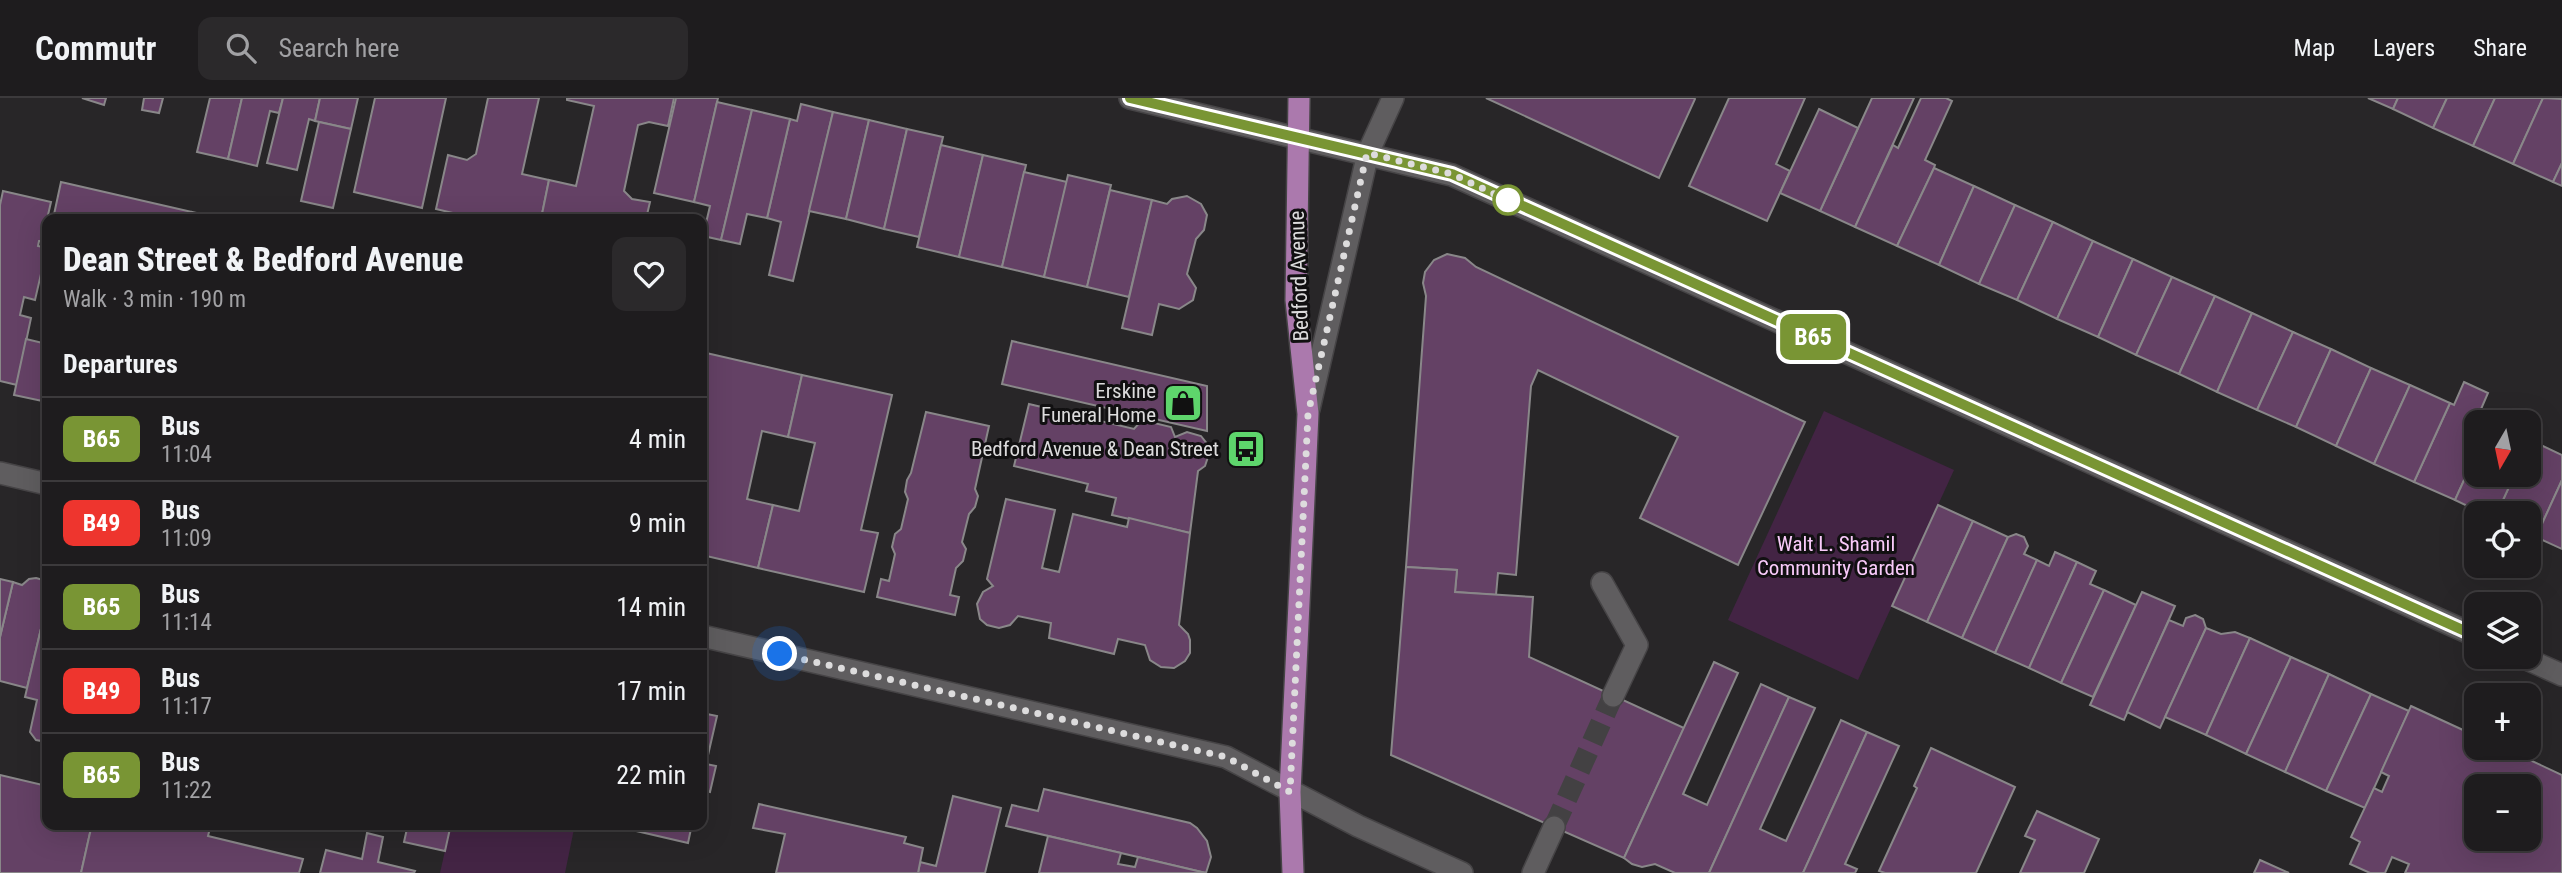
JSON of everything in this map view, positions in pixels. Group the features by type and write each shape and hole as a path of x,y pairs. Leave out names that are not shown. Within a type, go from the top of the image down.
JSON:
{"main road":[{"name":"Bedford Avenue","path":"1293,873 1290,792 1308,414 1296,300 1299,98"}],"street":[{"path":"1130,98 1452,174 2464,631"},
{"name":"Bedford Avenue","path":"1308,414 1367,153 1393,98"},
{"path":"0,473 42,483"},
{"path":"1602,583 1637,645 1613,696"},
{"path":"707,637 1226,757 1358,826 1462,873"},
{"path":"2541,665 2562,675"},
{"path":"1533,873 1554,827"}],"green space":[{"name":"Walt L. Shamil Community Garden","path":"1824,411 1954,470 1858,680 1728,620"},
{"path":"450,830 574,830 565,873 440,873"}],"building":[{"path":"82,98 106,98 104,105"},
{"path":"144,98 163,98 159,113 142,110"},
{"path":"210,98 242,98 228,159 197,152"},
{"path":"242,98 283,98 279,113 270,111 257,166 228,159"},
{"path":"283,98 320,98 315,121 309,119 297,170 267,163"},
{"path":"320,98 358,98 351,129 315,121"},
{"path":"375,98 446,98 422,208 354,192"},
{"path":"488,98 539,98 522,174 549,180 542,214 457,214 436,209 448,155 467,160 476,154"},
{"path":"674,98 668,126 649,122 638,125 624,191 632,199 650,202 647,214 542,214 549,180 576,186 594,106 567,100"},
{"path":"676,98 718,98 694,202 654,193"},
{"path":"1486,98 1694,98 1695,99 1659,178"},
{"path":"1729,98 1805,98 1776,164 1790,171 1767,221 1689,186"},
{"path":"1872,98 1914,98 1855,227 1820,211"},
{"path":"1921,98 1946,98 1952,101 1925,160 1935,165 1934,168 1897,246 1855,227 1893,145 1898,148"},
{"path":"2368,98 2398,98 2393,109"},
{"path":"2398,98 2447,98 2433,128 2393,109"},
{"path":"2447,98 2495,98 2473,146 2433,128"},
{"path":"2495,98 2543,98 2513,164 2473,146"},
{"path":"2543,98 2562,99 2562,163 2553,182 2513,164"},
{"path":"717,102 752,110 721,240 707,237 710,206 694,202"},
{"path":"801,104 833,112 793,281 769,275 781,222 767,218 790,119 797,121"},
{"path":"1819,109 1858,128 1820,211 1780,193"},
{"path":"752,110 790,119 767,218 747,214 740,244 721,240"},
{"path":"833,112 869,120 846,219 809,211"},
{"path":"869,120 907,129 884,229 846,219"},
{"path":"319,122 351,129 333,208 301,201"},
{"path":"907,129 943,137 919,237 884,229"},
{"path":"941,145 983,155 959,257 917,247"},
{"path":"983,155 1026,165 1002,267 959,257"},
{"path":"2562,163 2562,186 2553,182"},
{"path":"1934,168 1974,186 1939,265 1897,246"},
{"path":"1024,172 1067,182 1044,277 1002,267"},
{"path":"1068,175 1111,185 1087,287 1044,277"},
{"path":"61,182 192,212 192,214 54,214"},
{"path":"1974,186 2015,205 1979,284 1939,265"},
{"path":"1110,190 1152,200 1129,297 1087,287"},
{"path":"3,191 51,202 48,214 42,214 42,241 39,241 38,246 42,247 42,270 35,300 24,297 20,315 31,318 17,385 0,381 0,205"},
{"path":"1187,196 1201,204 1207,215 1204,230 1196,239 1187,274 1196,288 1193,300 1179,309 1159,304 1152,335 1122,328 1152,200 1167,204 1172,199"},
{"path":"2015,205 2053,222 2017,300 1979,284"},
{"path":"2053,222 2093,241 2057,319 2017,300"},
{"path":"2093,241 2133,259 2098,337 2057,319"},
{"path":"1447,254 1465,258 1476,267 1805,422 1738,565 1640,518 1678,437 1538,370 1531,386 1516,575 1498,573 1496,595 1455,592 1457,570 1406,567 1426,296 1423,283 1425,272 1434,260"},
{"path":"2133,259 2172,277 2136,355 2098,337"},
{"path":"2172,277 2215,296 2179,374 2136,355"},
{"path":"2215,296 2252,313 2217,392 2179,374"},
{"path":"2252,313 2293,332 2257,410 2217,392"},
{"path":"2293,332 2331,349 2296,427 2257,410"},
{"path":"26,339 42,343 42,401 14,395"},
{"path":"1012,341 1207,386 1207,431 1002,384"},
{"path":"2331,349 2371,368 2336,446 2296,427"},
{"path":"707,353 802,375 788,437 762,431 747,499 773,505 758,568 707,556"},
{"path":"2371,368 2410,385 2374,464 2336,446"},
{"path":"802,375 892,395 861,530 878,533 864,592 758,568 773,505 799,511 815,443 788,437"},
{"path":"2464,382 2488,393 2481,410 2464,410 2464,480 2455,500 2414,482 2450,403 2454,405"},
{"path":"2410,385 2450,403 2414,482 2374,464"},
{"path":"1029,404 1134,429 1142,420 1171,427 1175,437 1187,432 1201,436 1208,445 1209,454 1205,466 1198,471 1190,533 1112,515 1116,498 1086,491 1088,484 1014,466"},
{"path":"926,412 989,426 975,489 978,496 975,507 969,514 962,542 966,549 963,561 956,568 950,595 959,597 955,615 877,597 881,579 889,581 895,554 892,547 895,534 901,529 908,499 905,492 907,480"},
{"path":"2541,445 2562,455 2562,480 2541,526 2541,501 2503,501 2509,487 2541,487"},
{"path":"2464,480 2464,487 2509,487 2503,501 2464,501 2464,504 2455,500"},
{"path":"2562,480 2562,549 2541,539 2541,526"},
{"path":"1006,499 1055,510 1042,568 1059,572 1073,514 1127,527 1129,518 1190,533 1179,625 1190,640 1190,653 1185,661 1174,668 1161,667 1150,660 1145,645 1118,639 1114,654 1049,638 1051,623 1018,616 1010,625 999,628 987,625 980,619 977,604 983,592 993,586 987,579"},
{"path":"1938,505 1973,521 1927,622 1892,606"},
{"path":"1973,521 2008,537 1962,638 1927,622"},
{"path":"2016,534 2024,537 2028,546 2024,554 2037,560 1995,653 1962,638 2008,537"},
{"path":"2055,552 2077,562 2029,668 1995,653 2037,560 2049,566"},
{"path":"2077,562 2096,571 2090,584 2104,590 2061,683 2029,668"},
{"path":"1406,567 1457,570 1455,592 1533,597 1529,657 1684,728 1624,858 1391,755"},
{"path":"0,579 13,582 0,637"},
{"path":"29,579 42,580 42,624 27,688 0,681 0,637 13,582 22,585"},
{"path":"2104,590 2136,605 2093,697 2061,683"},
{"path":"2142,592 2175,606 2124,720 2090,705"},
{"path":"2195,615 2203,619 2206,628 2160,728 2127,712 2169,620 2183,626 2186,618"},
{"path":"42,624 42,741 36,740 30,732 37,700 25,697"},
{"path":"2206,628 2221,634 2235,632 2250,638 2206,735 2165,717"},
{"path":"2250,638 2291,657 2246,754 2206,735"},
{"path":"2291,657 2329,674 2285,772 2246,754"},
{"path":"1714,662 1738,673 1683,794 1707,805 1761,684 1789,697 1709,873 1675,873 1655,864 1642,867 1632,864 1624,858"},
{"path":"2329,674 2371,694 2326,791 2285,772"},
{"path":"2371,694 2409,711 2365,808 2326,791"},
{"path":"1789,697 1815,708 1760,829 1786,841 1841,720 1867,732 1803,873 1709,873"},
{"path":"2411,706 2464,730 2464,760 2530,760 2562,775 2562,873 2405,873 2409,864 2392,857 2385,873 2370,873 2350,864 2360,842 2351,837 2374,788 2382,792 2389,776 2381,772"},
{"path":"707,714 717,716 707,760"},
{"path":"1867,732 1899,746 1845,864 1857,869 1855,873 1803,873"},
{"path":"1931,748 2015,787 1976,873 1879,871 1917,788 1914,786"},
{"path":"707,764 716,766 710,792 707,791"},
{"path":"0,775 42,785 42,830 91,830 81,873 0,873"},
{"path":"1044,789 1190,823 1207,841 1211,857 1206,873 1006,826 1012,805 1038,811"},
{"path":"953,796 1001,808 985,873 918,873 920,862 936,866"},
{"path":"759,804 906,837 904,843 923,848 918,873 776,873 785,834 753,828"},
{"path":"2037,811 2099,839 2084,873 2020,873 2035,840 2025,836"},
{"path":"91,830 210,830 208,836 303,859 299,873 81,873"},
{"path":"407,830 450,830 445,851 404,842"},
{"path":"632,830 691,830 688,843"},
{"path":"367,833 383,837 378,862 415,871 414,873 320,873 326,850 362,859"},
{"path":"1048,836 1121,853 1118,864 1135,867 1138,857 1206,873 1039,873"},
{"path":"2260,860 2289,873 2254,873"}],"tunnel":[{"path":"1554,827 1613,696"}],"bus line":[{"name":"B65","path":"1130,98 1452,174 2464,631"}],"place":[{"name":"Erskine Funeral Home","path":"1183,403"},
{"name":"Bedford Avenue & Dean Street","path":"1246,449"}],"route":[{"path":"780,654 1226,757 1290,792 1308,414 1367,153 1452,174 1520,206 1508,200"}]}
